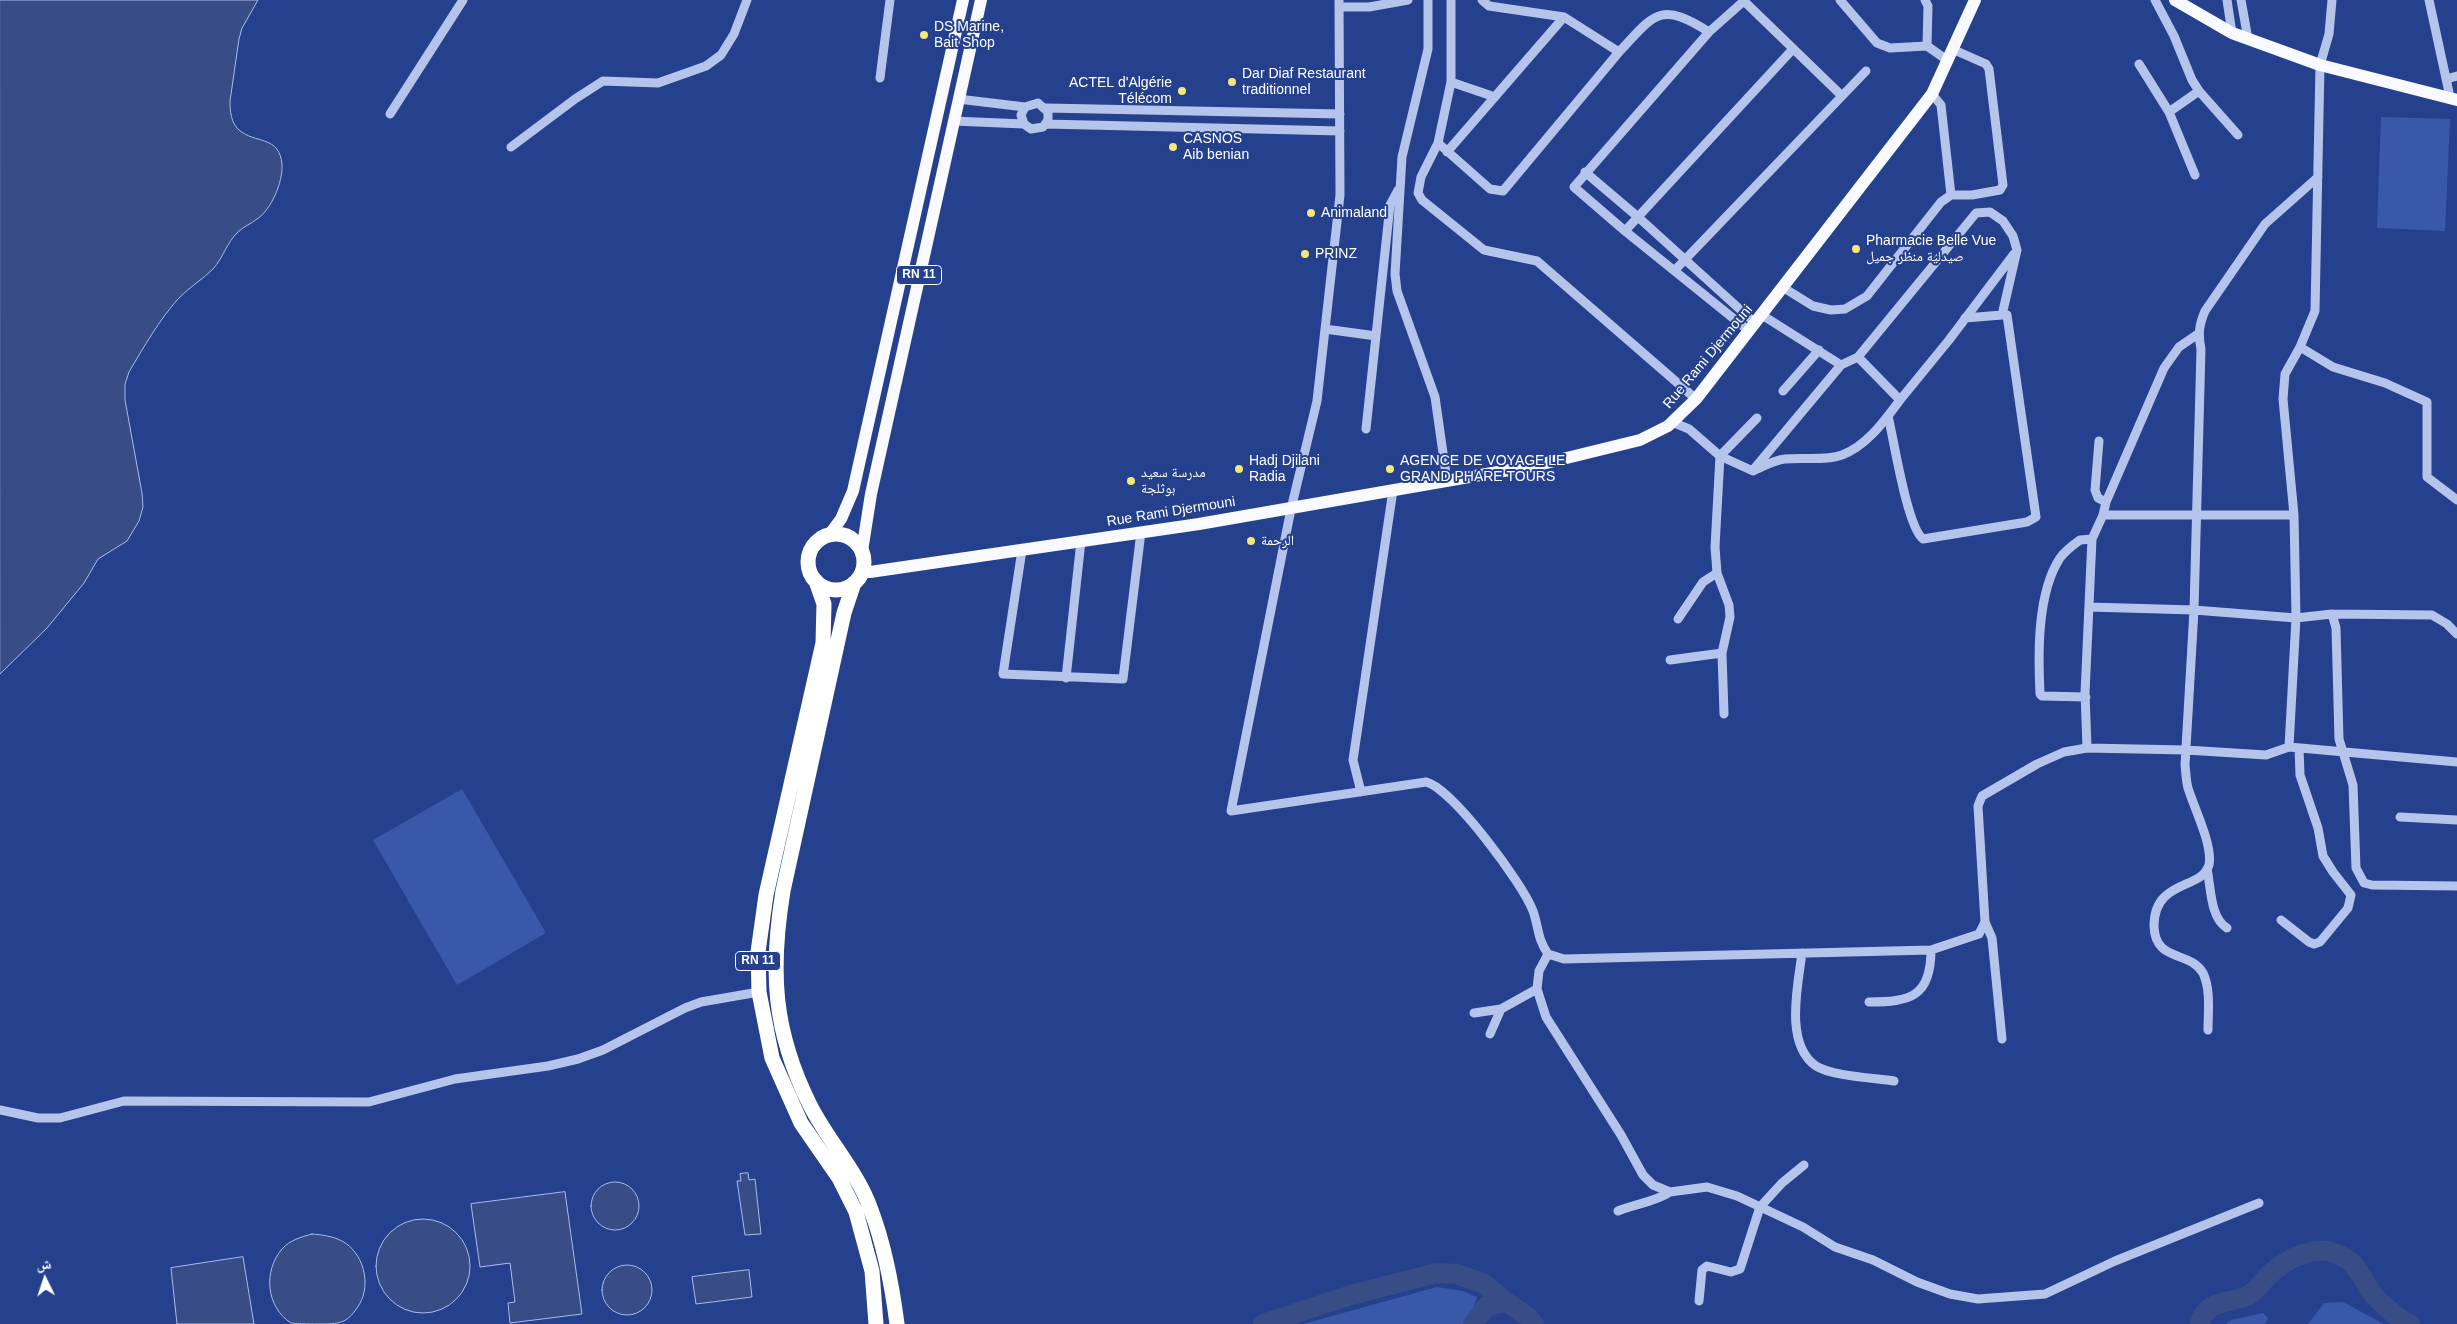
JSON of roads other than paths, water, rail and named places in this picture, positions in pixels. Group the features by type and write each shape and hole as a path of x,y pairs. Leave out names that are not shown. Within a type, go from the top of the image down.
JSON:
{"highway":[{"path":"839,534 849,537 857,543 862,551 864,561 859,577 839,590 822,586 810,573 809,554 813,546 829,535 839,534"},
{"name":"RN 11","path":"859,577 844,613 782,891 776,936 774,973 780,1016 788,1052 810,1105 871,1208 890,1270 897,1324"},
{"name":"RN 11","path":"816,581 824,604 823,643 766,895 758,952 759,992 772,1058 801,1123 839,1178 856,1212 872,1271 876,1324"}],"main road":[{"name":"RN 11","path":"829,535 841,519 853,491 963,0"},
{"name":"RN 11","path":"862,551 871,494 981,0"},
{"name":"Rue Rami Djermouni","path":"859,577 870,572 1291,509 1538,465 1640,440 1672,422 1696,399 1784,288 1932,94 1975,0"},
{"path":"2175,0 2232,33 2320,65 2454,99"}],"street":[{"path":"390,114 463,0"},
{"path":"512,147 575,99 603,81 634,80 658,83 706,66 721,55 730,41 747,0"},
{"path":"880,78 890,0"},
{"path":"1408,0 1369,7 1339,4 1340,195 1317,401 1291,509 1231,812 1426,782 1436,784 1455,803 1516,879 1533,911 1539,941 1548,954 1564,959 1930,950 1979,934 1985,922"},
{"path":"1428,0 1428,49 1402,157 1395,274 1397,291 1435,397 1447,481"},
{"path":"1451,0 1451,82 1438,144 1421,177 1418,193 1422,200 1484,250 1537,261 1696,399"},
{"path":"1482,0 1489,6 1564,17 1619,52"},
{"path":"1784,288 1813,306 1831,310 1845,309 1867,296 1941,202 1951,195 1972,195 2000,190 2004,185 1989,69 1986,64 1950,55 1927,46 1890,48 1877,43 1840,0"},
{"path":"1925,0 1928,6 1927,46"},
{"path":"2156,0 2200,91 2238,135"},
{"path":"2227,0 2232,33"},
{"path":"2241,0 2248,39"},
{"path":"2332,0 2329,34 2320,65 2315,311 2300,347 2285,374 2283,399 2294,515 2296,618 2294,748 2300,776 2318,828 2323,856 2351,895"},
{"path":"2429,0 2446,79 2454,99"},
{"path":"1841,96 1792,50 1745,1 1709,32 1585,172 1574,187 1624,231 1675,270 1755,323 1819,350 1842,365"},
{"path":"1438,144 1490,190 1503,191 1619,52 1654,15 1672,13 1691,20 1709,32"},
{"path":"1448,152 1564,17"},
{"path":"1624,231 1792,50"},
{"path":"2139,64 2169,112 2196,175"},
{"path":"1675,270 1866,71"},
{"path":"2446,79 2457,76"},
{"path":"1451,82 1495,97"},
{"path":"2169,112 2200,91"},
{"path":"1932,94 1941,105 1951,195"},
{"path":"958,99 1026,106 1034,103 1046,108 1340,114"},
{"path":"1024,124 1021,115 1026,106"},
{"path":"1046,108 1048,116 1046,124"},
{"path":"1223,112 1250,128"},
{"path":"953,121 1024,124 1035,130 1046,124 1340,130"},
{"path":"1585,172 1638,217 1755,323"},
{"path":"2208,1030 2207,985 2203,974 2198,967 2162,949 2156,941 2154,926 2156,908 2163,898 2201,876 2209,863 2207,846 2188,786 2184,765 2194,610 2201,349 2198,334 2200,322 2205,311 2265,224 2318,177"},
{"path":"1366,429 1390,205 1401,186"},
{"path":"1753,471 1842,365 1858,357 1976,213 1990,212 2003,221 2013,236 2017,250 2002,315"},
{"path":"1672,422 1689,428 1720,456 1753,471 1782,459 1840,455 1855,449 1888,416 2017,250"},
{"path":"1888,416 1909,509 1917,535 1923,539 2033,520 2036,517 2007,315 1965,318"},
{"path":"1325,329 1376,336"},
{"path":"2087,748 2086,697 2092,539 2164,368 2179,347 2198,334"},
{"path":"2300,347 2333,367 2385,383 2427,402 2427,477 2457,500"},
{"path":"1783,391 1819,350"},
{"path":"1858,357 1900,400"},
{"path":"1724,714 1722,653 1730,616 1729,605 1717,574 1715,548 1720,456 1757,418"},
{"path":"2099,441 2095,490 2098,498 2106,502"},
{"path":"1361,792 1353,760 1393,490"},
{"path":"2103,515 2294,515"},
{"path":"1022,550 1003,674 1123,679 1141,532"},
{"path":"2086,697 2042,696 2040,694 2039,672 2043,603 2049,581 2061,557 2080,540 2092,539"},
{"path":"1066,678 1081,541"},
{"path":"1678,619 1703,582 1717,574"},
{"path":"2089,607 2194,610 2296,618 2332,614 2432,615 2447,624 2457,634"},
{"path":"2332,614 2336,628 2339,739 2352,785 2356,868 2364,883"},
{"path":"1670,660 1722,653"},
{"path":"2002,1039 1992,938 1985,922 1978,806 1982,796 2037,764 2064,752 2087,748 2186,750 2266,755 2294,748 2342,754 2457,762"},
{"path":"2400,817 2457,820"},
{"path":"2207,869 2216,915 2221,924 2227,928"},
{"path":"2281,920 2314,944 2320,942 2348,908 2351,895 2364,883 2457,886"},
{"path":"1869,1002 1900,1002 1917,993 1925,983 1931,966 1930,950"},
{"path":"1802,953 1794,1022 1804,1053 1817,1067 1853,1076 1894,1081"},
{"path":"1548,954 1540,971 1537,989 1546,1017 1622,1135 1643,1175 1653,1185 1670,1192"},
{"path":"1474,1013 1501,1009 1537,989"},
{"path":"0,1110 38,1118 60,1118 124,1101 369,1102 455,1079 548,1066 578,1059 603,1050 701,1002 759,992"},
{"path":"1490,1034 1501,1009"},
{"path":"1699,1301 1702,1270 1707,1266 1731,1272 1740,1269 1760,1207 1782,1183 1804,1165"},
{"path":"1618,1211 1631,1205 1661,1198 1670,1192 1707,1187 1737,1196 1802,1227 1835,1247 1873,1260 1917,1282 1950,1294 1978,1299 2045,1294 2115,1261 2259,1203"}],"waterway":[{"path":"2200,1324 2207,1310 2213,1306 2249,1295 2271,1273 2293,1258 2302,1254 2320,1251 2329,1251 2350,1262 2358,1270 2375,1297 2384,1306 2410,1324"},
{"path":"1263,1324 1351,1295 1437,1273 1457,1274 1484,1284 1506,1302"},
{"path":"1473,1324 1487,1306 1506,1302 1527,1316 1534,1324"}],"place":[{"name":"DS Marine, Bait Shop","path":"924,35"},
{"name":"Dar Diaf Restaurant traditionnel","path":"1232,82"},
{"name":"ACTEL d'Algérie Télécom","path":"1182,91"},
{"name":"CASNOS Aib benian","path":"1173,147"},
{"name":"Animaland","path":"1311,213"},
{"name":"Pharmacie Belle Vue صيدلية منظر جميل","path":"1856,249"},
{"name":"PRINZ","path":"1305,254"},
{"name":"Hadj Djilani Radia","path":"1239,469"},
{"name":"AGENCE DE VOYAGE LE GRAND PHARE TOURS","path":"1390,469"},
{"name":"مدرسة سعيد بوثلجة","path":"1131,481"},
{"name":"الرحمة","path":"1251,541"}]}
